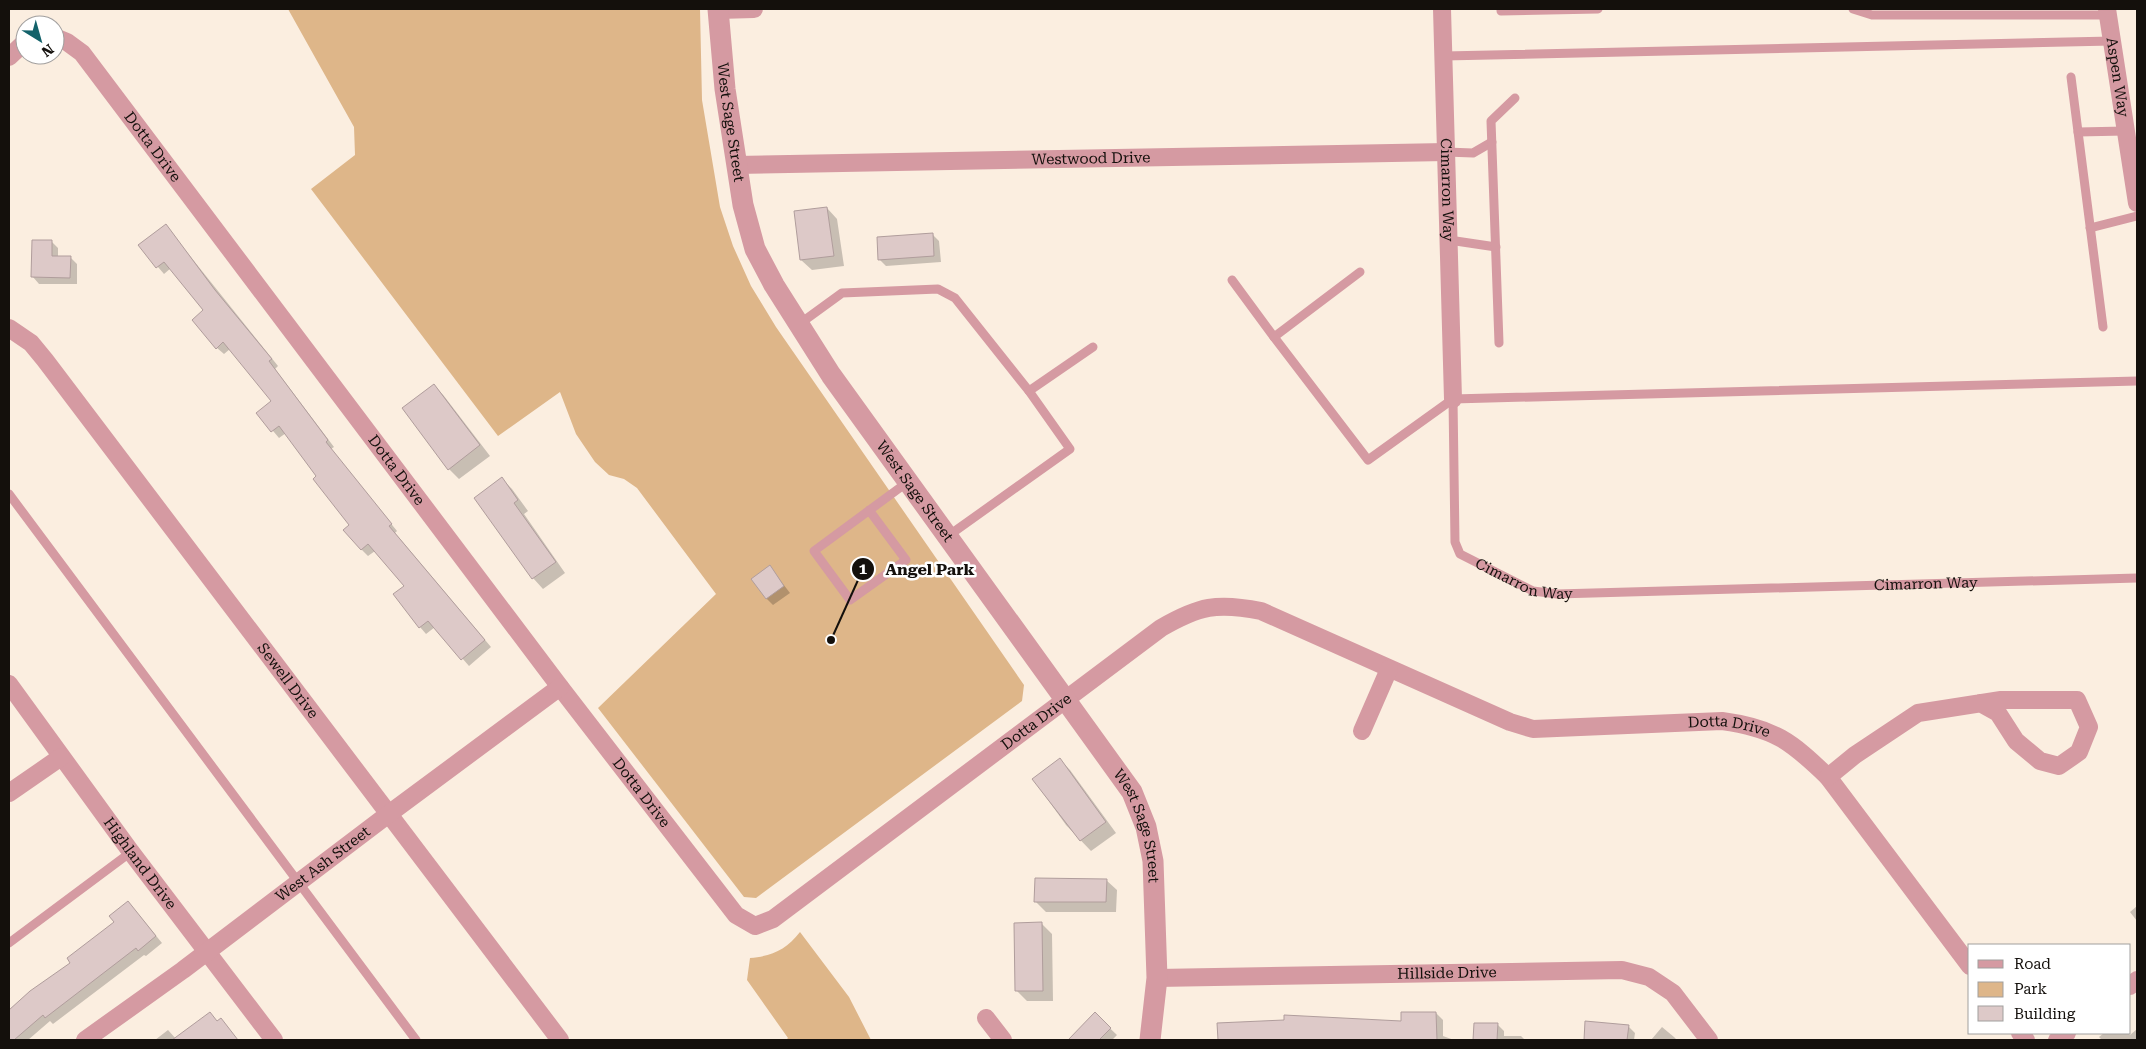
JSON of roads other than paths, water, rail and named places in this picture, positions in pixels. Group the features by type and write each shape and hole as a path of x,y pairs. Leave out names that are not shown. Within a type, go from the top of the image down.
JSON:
{"street":[{"path":"718,10 754,9"},
{"name":"Cimarron Way","path":"1442,9 1453,399"},
{"name":"West Sage Street","path":"718,10 725,88 736,165 743,205 755,248 798,325 831,375 1066,698 1132,792 1146,826 1153,861 1157,978 1150,1040"},
{"name":"Aspen Way","path":"2107,12 2137,203"},
{"name":"Dotta Drive","path":"65,41 82,53 560,686 736,915 755,926 773,919 1161,628 1182,616 1206,608 1233,605 1260,611 1510,722 1533,728 1722,720 1752,725 1779,735 1807,756 1828,777 1968,963"},
{"name":"Westwood Drive","path":"736,165 1446,152"},
{"name":"Sewell Drive","path":"9,328 31,343 46,360 560,1040"},
{"path":"1362,731 1390,669"},
{"name":"Highland Drive","path":"9,684 131,852 274,1040"},
{"name":"West Ash Street","path":"86,1040 207,952 560,686"},
{"path":"1828,777 1862,750 1918,713 1980,703 2001,700 2077,700 2089,727 2080,752 2059,766 2040,761 2016,741 1998,713 1980,703"},
{"path":"9,793 61,757"},
{"name":"Hillside Drive","path":"1157,978 1622,970 1649,977 1672,993 1709,1040"},
{"path":"986,1018 1003,1040"}],"lane":[{"path":"1501,9 1501,11 1598,9"},
{"path":"1853,9 1872,15 2107,12"},
{"path":"1444,56 2112,41"},
{"path":"2071,77 2103,327"},
{"path":"1499,343 1491,121 1515,98"},
{"path":"2078,132 2125,131"},
{"path":"1446,152 1473,153 1492,142"},
{"path":"2090,228 2137,216"},
{"path":"1449,240 1496,247"},
{"path":"1274,337 1360,272"},
{"path":"1232,280 1368,460 1453,399 2137,382"},
{"path":"798,325 842,293 938,289 955,298 1029,392 1070,449 948,536"},
{"path":"1029,392 1093,347"},
{"name":"Cimarron Way","path":"1453,399 1455,542 1460,554 1533,590 1557,594 2137,578"},
{"path":"870,510 906,560 850,600 814,551 909,481"},
{"path":"9,494 416,1040"},
{"path":"9,943 131,852"}],"place":[{"name":"Angel Park","path":"831,640"}]}
